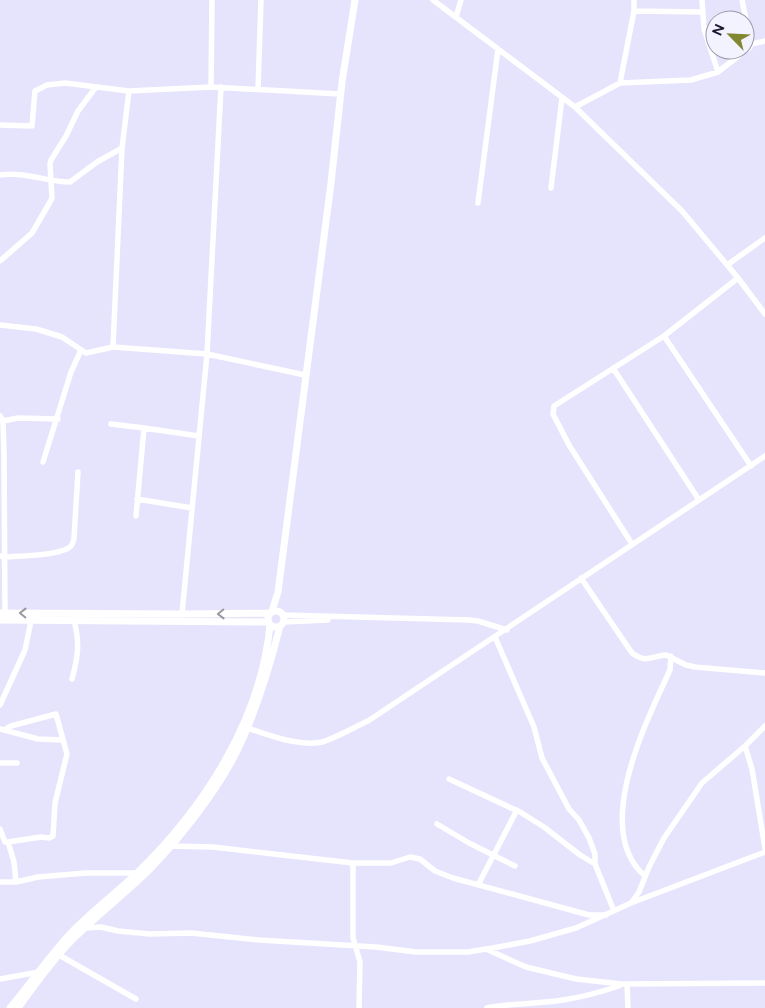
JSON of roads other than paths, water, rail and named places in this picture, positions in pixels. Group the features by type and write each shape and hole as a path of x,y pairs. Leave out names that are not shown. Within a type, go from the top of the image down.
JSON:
{"street":[{"path":"211,86 212,0"},
{"path":"258,89 261,0"},
{"path":"10,1008 68,936 137,873 160,849 213,782 238,734 260,678 266,657 271,612 278,592 331,183 340,94 355,0"},
{"path":"433,0 575,108 682,211 728,265 765,314"},
{"path":"456,17 462,0"},
{"path":"620,83 634,11 634,0"},
{"path":"702,0 704,29 718,72"},
{"path":"634,11 702,12"},
{"path":"478,204 498,49"},
{"path":"575,108 620,83 692,80 718,72 734,60"},
{"path":"0,125 32,126 35,91 47,85 65,83 129,91 211,86 340,94"},
{"path":"0,261 32,233 52,198 51,160 66,136 78,111 96,87"},
{"path":"182,614 207,354 221,87"},
{"path":"113,347 122,148 129,91"},
{"path":"551,188 562,98"},
{"path":"0,175 8,173 52,181 70,182 97,162 122,148"},
{"path":"728,265 765,238"},
{"path":"632,544 569,445 552,410 557,404 664,336 738,278"},
{"path":"0,325 36,329 62,337 86,353 113,347 207,354 306,375"},
{"path":"664,336 751,466"},
{"path":"43,462 58,419 71,372 81,350"},
{"path":"613,368 699,500"},
{"path":"58,419 1,418 3,613 182,614 271,612 277,610 282,619"},
{"path":"111,424 199,436"},
{"path":"136,516 144,428"},
{"path":"247,728 292,741 323,742 368,721 765,456"},
{"path":"2,556 54,553 72,545 78,472"},
{"path":"137,499 192,508"},
{"path":"581,578 632,653 651,660 661,655 671,656 686,665 695,667 765,673"},
{"path":"18,1008 59,955 84,928 151,868 219,782 235,755 266,678 282,619 278,592"},
{"path":"282,619 452,622 477,624 504,631"},
{"path":"0,620 269,623 276,627 282,619"},
{"path":"72,679 79,643 74,620"},
{"path":"0,705 26,650 31,621"},
{"path":"495,637 534,727 542,758 569,809 579,820 589,838 595,854 595,864 614,911"},
{"path":"645,876 637,866 627,847 622,808 632,759 670,670 671,656"},
{"path":"2,730 56,714 66,754 55,803 53,836 8,842"},
{"path":"631,903 639,892 645,876 673,822 682,814 689,800 702,783 765,726"},
{"path":"2,730 38,739 62,740"},
{"path":"745,746 752,769 765,848"},
{"path":"0,763 17,763"},
{"path":"449,780 517,810 595,864"},
{"path":"478,885 517,810"},
{"path":"437,824 515,866"},
{"path":"0,829 5,842 8,842 14,862 16,882"},
{"path":"170,846 213,847 353,863 391,863 410,857 420,858 435,871 452,878 589,914 606,915"},
{"path":"84,928 101,927 118,931 150,934 191,933 416,952 468,952 530,941 576,928 631,903 765,852"},
{"path":"353,863 352,926 353,938 360,962 358,1008"},
{"path":"0,882 16,882 38,877 86,873 137,873"},
{"path":"486,949 526,967 576,979 625,984 765,983"},
{"path":"59,955 136,999"},
{"path":"0,979 39,972"},
{"path":"486,1008 505,1004 563,1000 596,994 625,984"},
{"path":"625,984 628,1008"}]}
